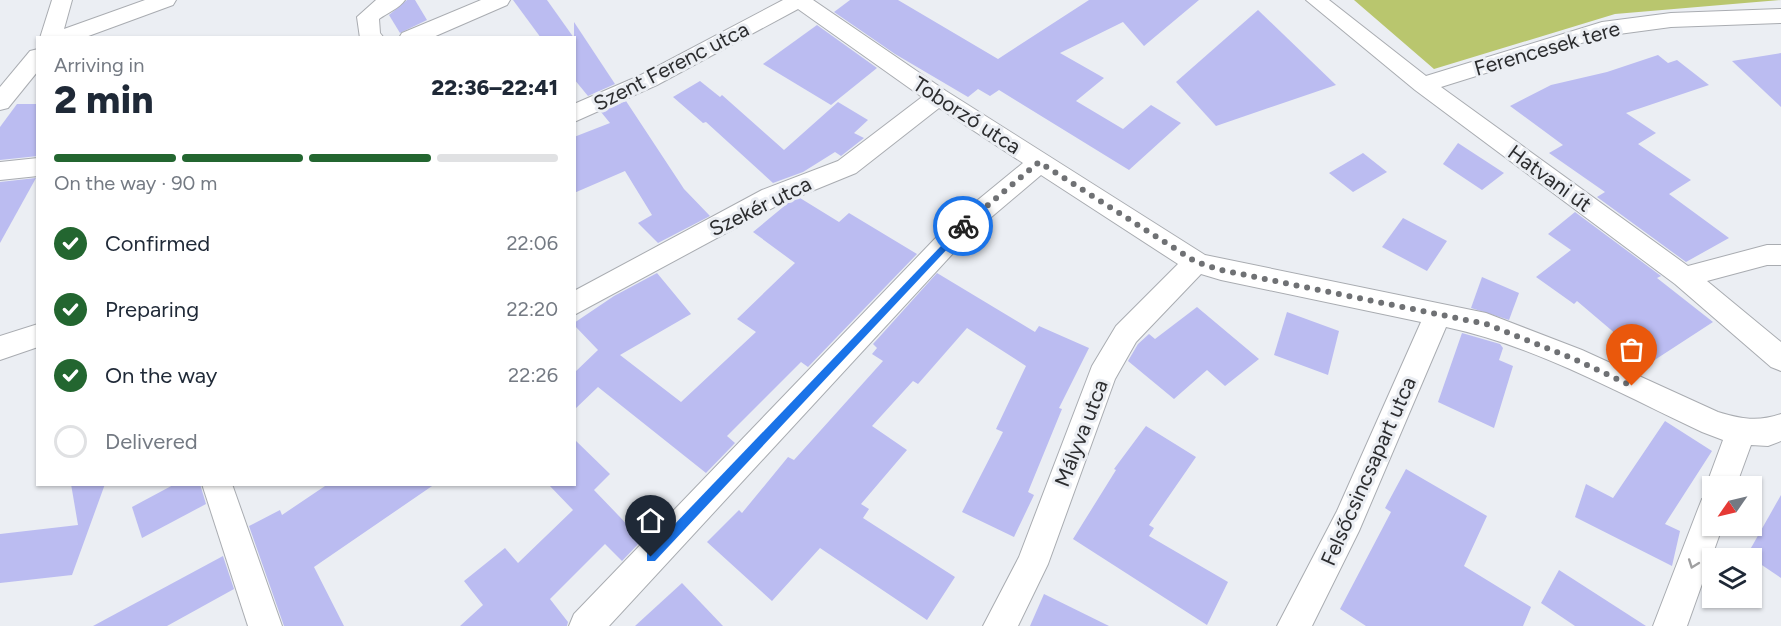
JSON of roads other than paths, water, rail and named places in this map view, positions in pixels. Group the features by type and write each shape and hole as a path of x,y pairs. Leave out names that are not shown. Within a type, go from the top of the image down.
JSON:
{"street":[{"path":"52,36 62,0"},
{"path":"66,36 166,0"},
{"path":"370,36 368,17 383,5 395,0"},
{"path":"415,36 500,0"},
{"name":"Toborzó utca","path":"799,0 938,97 1196,262 1221,270 1486,324 1572,358 1712,423 1741,432 1768,433 1781,427"},
{"name":"Szent Ferenc utca","path":"576,113 649,80 799,0"},
{"name":"Hatvani út","path":"1316,0 1423,85 1684,277 1781,359"},
{"name":"Ferencesek tere","path":"1423,85 1602,28 1671,20 1781,16"},
{"path":"0,102 36,58"},
{"name":"Szekér utca","path":"576,303 771,197 847,167 938,97"},
{"path":"586,626 960,229 1039,162"},
{"path":"0,171 36,167"},
{"path":"1684,277 1767,255 1781,255"},
{"name":"Mályva utca","path":"1000,626 1032,564 1102,375 1126,334 1196,262"},
{"name":"Felsőcsincsapart utca","path":"1294,626 1348,521 1437,314"},
{"path":"0,348 36,336"},
{"path":"1725,476 1741,432"},
{"path":"218,486 265,626"},
{"path":"1670,626 1703,536"}]}
